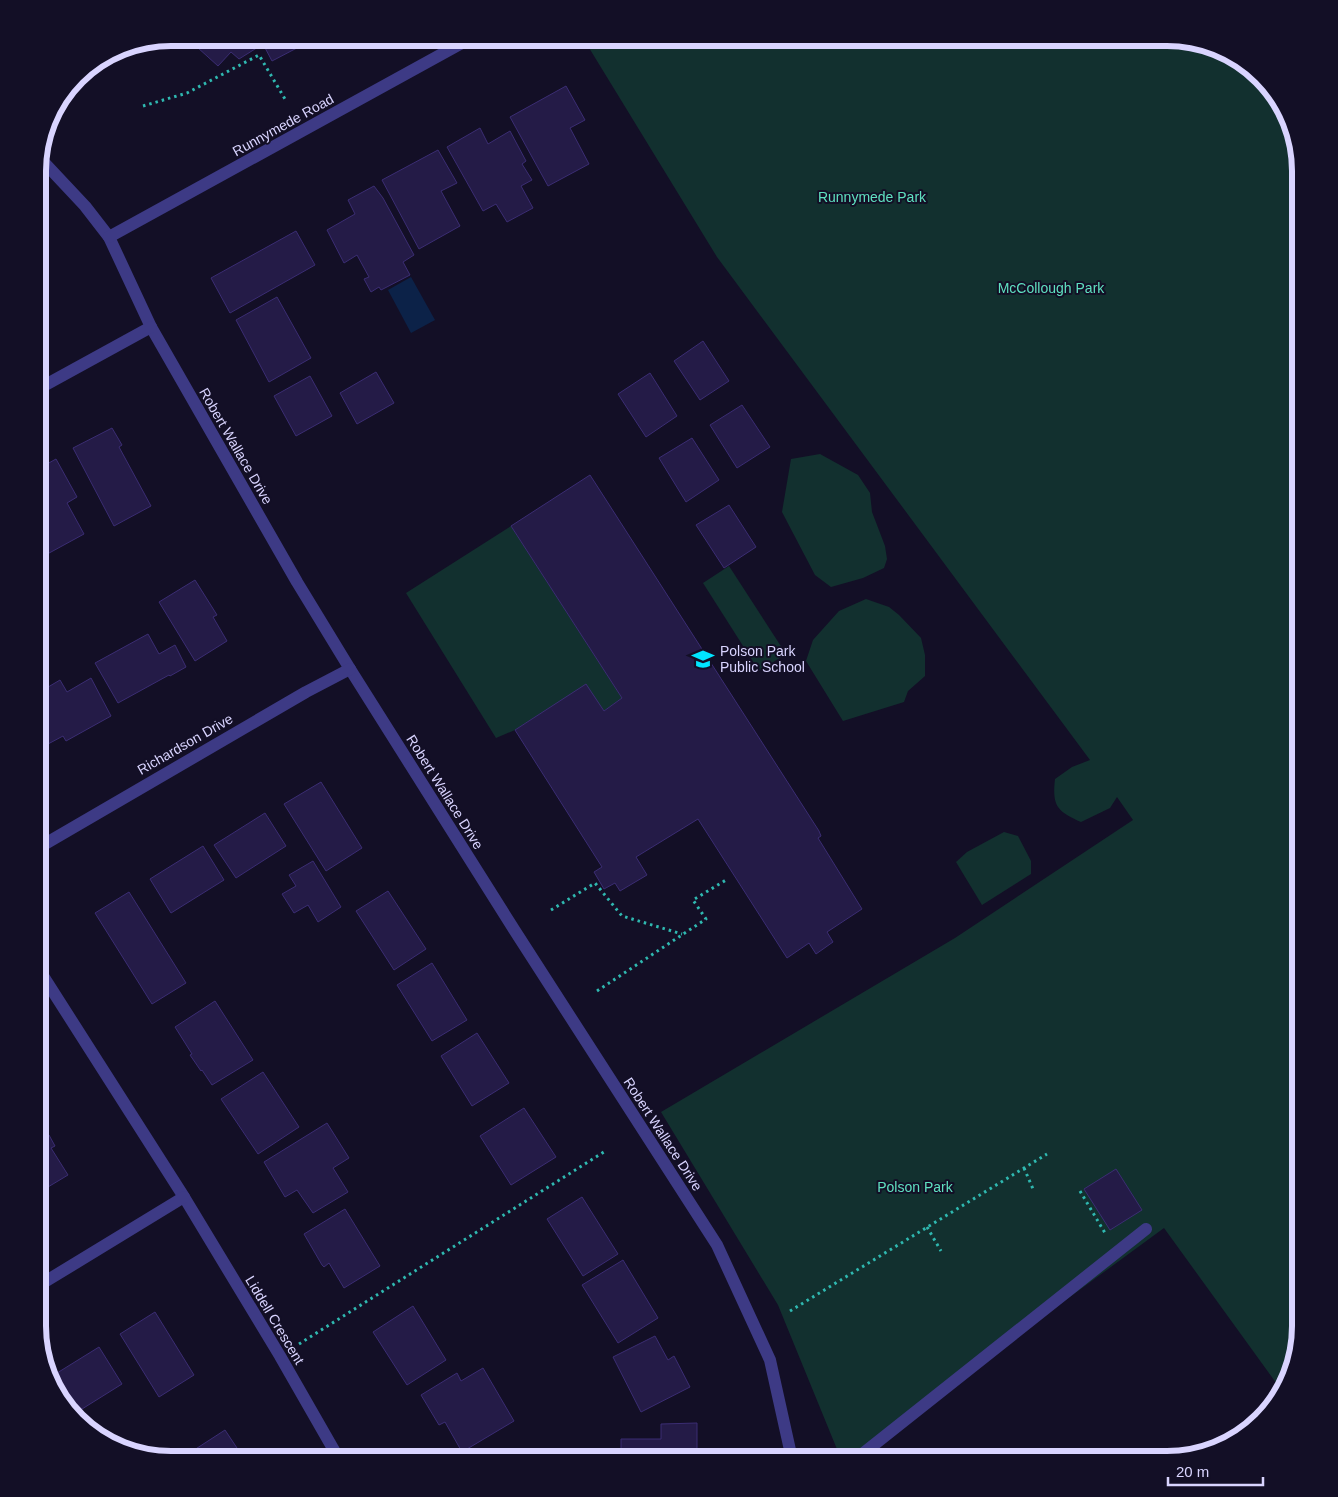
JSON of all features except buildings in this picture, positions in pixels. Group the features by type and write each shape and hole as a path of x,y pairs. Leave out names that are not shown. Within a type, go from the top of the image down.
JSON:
{"street":[{"name":"Runnymede Road","path":"110,237 456,46"},
{"name":"Robert Wallace Drive","path":"47,165 86,206 110,237 151,327 297,582 599,1063 717,1245 770,1360 790,1451"},
{"path":"47,383 151,327"},
{"name":"Richardson Drive","path":"46,843 306,692 350,669"},
{"name":"Liddell Crescent","path":"46,981 184,1197 335,1451"},
{"path":"46,1281 184,1197"},
{"path":"867,1451 1146,1229"}],"path":[{"path":"143,106 187,93 259,55 285,99"},
{"path":"597,991 706,919 693,900 726,880"},
{"path":"551,910 595,883 622,916 683,934"},
{"path":"280,1356 607,1150"},
{"path":"790,1311 1047,1154"},
{"path":"1024,1168 1033,1189"},
{"path":"1080,1191 1115,1254"},
{"path":"927,1227 941,1251"}],"green space":[{"name":"McCollough Park","path":"588,46 1175,47 1199,50 1236,67 1261,89 1279,116 1288,139 1292,171 1292,1326 1288,1358 1277,1384 1164,1228 860,1451 838,1451 778,1305 661,1112 955,938 1133,820 1117,797 1110,808 1081,822 1061,811 1054,796 1055,779 1072,767 1090,760 717,257"},
{"path":"820,454 858,475 870,493 872,512 885,546 887,559 884,568 863,578 831,587 815,575 782,512 791,459"},
{"path":"511,526 622,698 604,711 586,685 515,730 496,738 406,593"},
{"path":"729,566 786,654 759,671 703,583"},
{"path":"866,599 889,607 921,638 925,655 925,676 908,691 904,702 843,721 806,661 813,640 839,611"},
{"path":"1004,832 1018,836 1031,861 1031,874 982,905 956,862 967,852"}],"water":[{"path":"411,277 435,320 411,333 388,290"}],"place":[{"name":"Polson Park Public School","path":"703,659"}],"park label":[{"name":"Runnymede Park","path":"872,197"},
{"name":"Polson Park","path":"915,1187"}]}
